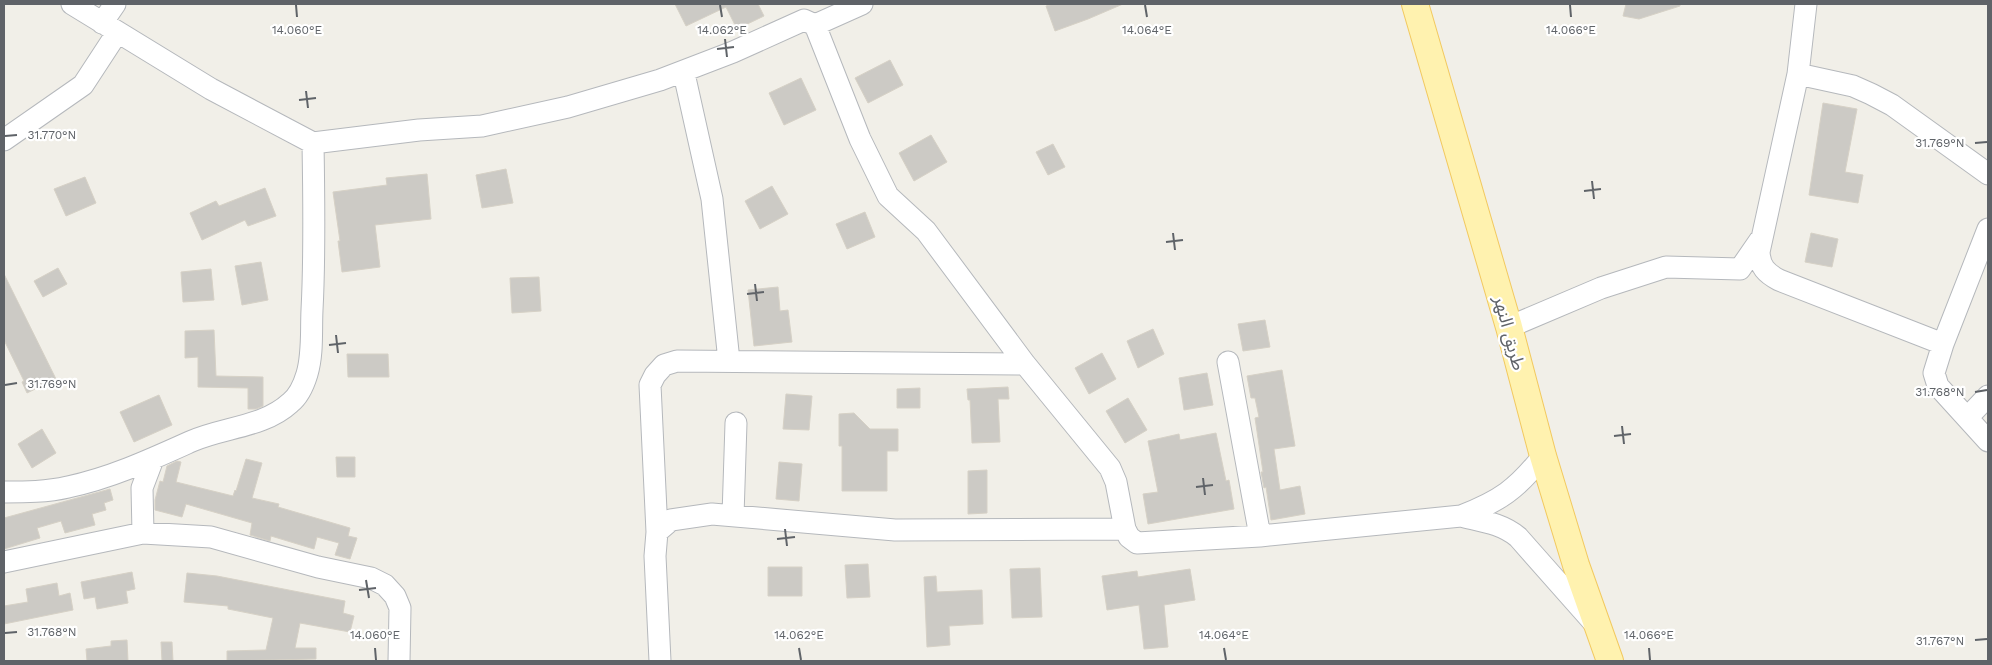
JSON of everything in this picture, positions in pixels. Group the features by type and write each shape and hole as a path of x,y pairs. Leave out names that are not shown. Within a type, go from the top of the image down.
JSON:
{"main road":[{"name":"طريق النهر","path":"1415,4 1509,327 1543,456 1576,565 1610,661"}],"street":[{"path":"72,4 211,89 313,143 419,130 482,126 568,107 660,80 733,52 804,20 815,26 860,139 888,196 926,231 1025,364 1110,468 1116,482 1124,529 1129,537 1137,543 1260,536 1461,516 1487,506 1507,492 1525,478 1543,456"},
{"path":"4,140 83,84 110,28 114,4"},
{"path":"815,26 862,4"},
{"path":"1806,4 1798,74 1759,252 1759,262 1762,269 1779,280 1943,344"},
{"path":"1798,74 1853,86 1892,105 1988,174"},
{"path":"685,78 712,199 729,361"},
{"path":"4,492 67,488 96,480 153,459 199,438 277,414 292,402 301,389 307,373 310,352 315,251 313,143"},
{"path":"1988,229 1943,344 1934,373 1938,386 1988,441"},
{"path":"1509,327 1601,288 1666,268 1740,269 1762,238"},
{"path":"660,661 655,556 657,532 650,385 655,374 664,365 677,361 1025,364"},
{"path":"1228,362 1260,536"},
{"path":"1967,418 1988,396"},
{"path":"733,516 736,423"},
{"path":"143,533 142,488 153,459"},
{"path":"657,532 671,520 712,514 895,530 1124,529"},
{"path":"1461,516 1507,528 1518,537 1599,629"},
{"path":"4,562 143,533 211,537 318,568 371,578 385,585 395,596 400,608 399,661"}],"building":[{"path":"675,4 758,4 764,16 737,29 726,7 686,26"},
{"path":"1053,4 1123,4 1055,31 1046,6"},
{"path":"1626,4 1680,4 1680,6 1639,19 1623,16"},
{"path":"890,60 903,85 868,103 855,78"},
{"path":"801,78 816,110 784,125 769,93"},
{"path":"1823,103 1857,109 1845,172 1863,175 1858,203 1809,195"},
{"path":"931,135 947,162 914,181 899,153"},
{"path":"1053,144 1065,167 1048,175 1036,152"},
{"path":"506,169 513,203 482,208 476,175"},
{"path":"427,174 431,219 375,225 380,267 342,272 333,192 387,185 386,178"},
{"path":"85,177 96,203 66,216 54,189"},
{"path":"772,186 788,214 760,229 745,201"},
{"path":"265,188 276,216 248,226 245,220 202,240 190,213 216,201 219,206"},
{"path":"865,212 875,237 847,249 836,224"},
{"path":"1811,233 1838,239 1832,267 1805,262"},
{"path":"261,262 268,300 242,305 235,266"},
{"path":"58,268 67,284 43,297 34,281"},
{"path":"211,269 214,300 183,302 181,272"},
{"path":"4,274 56,379 27,393 22,382 24,381 4,340"},
{"path":"539,277 541,311 512,313 510,278"},
{"path":"778,287 780,311 788,310 792,342 754,346 748,290"},
{"path":"1265,320 1270,347 1243,351 1238,324"},
{"path":"1153,329 1164,354 1138,368 1127,341"},
{"path":"214,330 216,376 263,377 263,406 256,409 248,409 248,388 198,387 198,357 185,358 185,331"},
{"path":"1102,353 1116,379 1089,394 1075,368"},
{"path":"347,354 388,354 389,377 348,377"},
{"path":"1282,370 1295,446 1274,449 1280,490 1300,486 1305,514 1271,520 1266,487 1264,488 1261,472 1263,472 1255,418 1259,417 1255,398 1251,398 1247,376"},
{"path":"1207,373 1213,405 1184,410 1179,378"},
{"path":"1008,387 1009,399 998,399 1000,442 972,443 970,400 968,400 967,389"},
{"path":"920,388 920,408 897,408 897,389"},
{"path":"786,394 812,396 809,430 783,429"},
{"path":"159,395 172,425 134,442 120,412"},
{"path":"1128,398 1147,430 1125,443 1106,411"},
{"path":"854,413 870,429 898,429 898,451 887,451 887,491 842,491 842,446 839,446 839,414"},
{"path":"42,429 56,453 32,468 18,444"},
{"path":"1216,433 1226,481 1229,480 1234,509 1148,524 1143,494 1158,492 1148,441 1179,434 1180,440"},
{"path":"336,457 355,457 355,477 337,477"},
{"path":"246,459 262,463 252,498 279,504 278,507 350,528 348,536 357,538 350,559 335,555 339,543 317,537 314,549 271,536 270,541 250,535 252,523 186,504 182,517 155,510 155,500 160,481 163,482 167,466 177,461 181,462 176,482 233,496"},
{"path":"779,462 802,464 799,501 776,499"},
{"path":"987,470 987,513 968,514 968,471"},
{"path":"110,489 113,500 104,503 106,510 92,514 95,525 65,533 61,521 37,528 40,538 4,549 4,518"},
{"path":"868,564 870,597 847,598 845,565"},
{"path":"768,567 802,567 802,596 768,596"},
{"path":"1040,568 1042,617 1012,618 1010,569"},
{"path":"1190,569 1195,600 1164,605 1168,647 1144,649 1139,605 1107,610 1102,576 1137,571 1138,577"},
{"path":"132,572 135,589 126,591 128,603 97,609 95,597 84,599 81,582"},
{"path":"187,573 217,576 345,601 343,613 354,616 350,632 300,623 295,648 316,648 316,659 227,661 227,651 266,650 273,618 228,609 228,606 184,602"},
{"path":"936,576 937,592 982,590 983,624 949,626 950,645 927,647 924,577"},
{"path":"57,583 59,596 70,593 73,610 4,624 4,606 28,602 26,589"},
{"path":"127,640 128,661 87,661 86,649 111,646 111,641"},
{"path":"161,642 172,642 173,661 162,661"}]}
